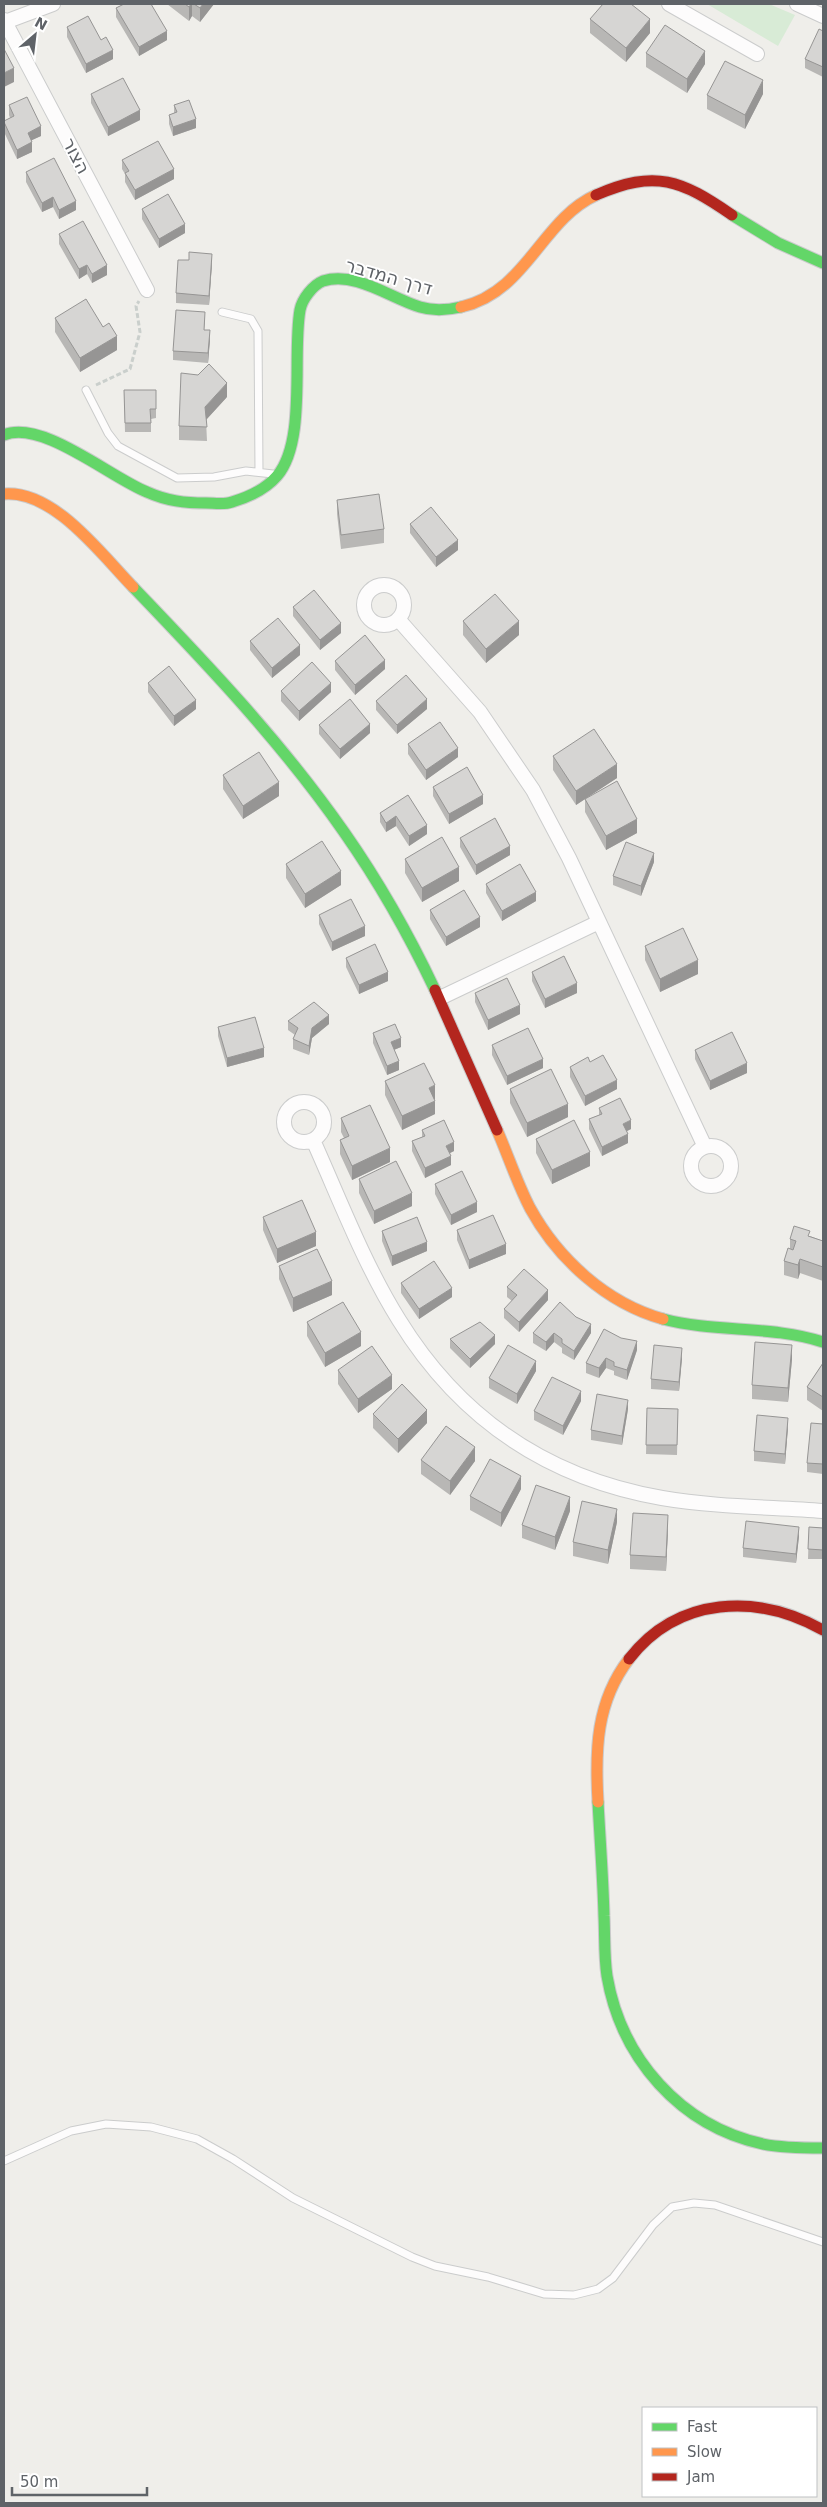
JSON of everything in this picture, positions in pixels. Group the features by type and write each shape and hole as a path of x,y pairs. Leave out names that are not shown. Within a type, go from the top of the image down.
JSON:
{"street":[{"path":"4,21 52,4"},
{"path":"669,4 757,54"},
{"path":"797,4 823,16"},
{"name":"הצור","path":"4,21 147,290"},
{"name":"דרך המדבר","path":"4,435 11,432 26,433 52,439 146,492 178,502 230,503 261,491 278,475 288,456 294,424 300,308 307,294 320,282 341,278 423,307 447,309 469,306 490,297 515,280 563,220 585,201 615,188 646,179 672,181 691,190 716,202 750,227 775,241 823,263"},
{"path":"4,494 13,492 39,501 59,513 133,588 262,727 310,786 375,878 413,943 440,998 530,1207 543,1230 575,1269 614,1298 659,1318 710,1328 766,1330 823,1342"},
{"path":"398,619 467,696 515,761 551,822 705,1147"},
{"path":"440,998 599,922"},
{"path":"313,1140 378,1282 398,1319 421,1354 446,1385 475,1413 506,1437 540,1458 618,1488 662,1498 823,1511"},
{"path":"823,1630 808,1621 774,1608 741,1604 708,1608 678,1619 651,1636 634,1653 610,1688 600,1722 596,1761 607,1974 613,2005 624,2034 640,2061 659,2086 676,2102 709,2125 739,2138 771,2146 805,2150 823,2148"}],"lane":[{"path":"222,312 251,319 258,331 259,472"},
{"path":"86,390 108,433 118,446 177,478 192,479 239,472 259,472 278,475"},
{"path":"4,2161 71,2131 106,2124 151,2127 197,2140 233,2159 293,2198 412,2257 435,2266 488,2277 544,2294 574,2295 598,2289 613,2278 653,2225 672,2207 694,2203 715,2205 823,2242"}],"path":[{"path":"86,390 130,369 140,332 136,306 147,290"}],"green space":[{"path":"707,4 769,4 795,15 778,46"}],"building":[{"path":"124,4 151,4 167,31 139,47 116,8"},
{"path":"194,4 203,4 200,8"},
{"path":"603,4 631,4 650,19 626,48 590,19"},
{"path":"88,16 101,40 106,37 113,50 86,64 67,27"},
{"path":"665,25 705,51 687,79 646,53"},
{"path":"819,29 823,31 823,67 805,59"},
{"path":"4,49 14,68 4,73"},
{"path":"725,61 763,80 745,115 707,95"},
{"path":"123,78 140,110 108,127 91,94"},
{"path":"27,97 41,126 28,133 32,142 17,150 4,121 14,116 9,105"},
{"path":"189,100 196,119 173,127 169,115 177,112 174,105"},
{"path":"158,141 174,169 135,190 125,173 129,171 122,160"},
{"path":"54,158 76,201 59,210 53,197 42,203 26,172"},
{"path":"168,194 185,224 159,239 142,209"},
{"path":"83,221 107,265 92,274 87,265 79,269 59,234"},
{"path":"189,252 212,254 209,296 176,293 178,260 189,260"},
{"path":"86,299 103,327 109,323 117,336 80,358 55,318"},
{"path":"176,310 205,312 204,330 210,330 208,353 173,351"},
{"path":"209,364 227,383 205,407 207,427 179,426 181,373 198,375"},
{"path":"124,390 156,390 156,409 150,409 151,423 125,423"},
{"path":"379,494 384,529 341,535 337,500"},
{"path":"431,507 458,540 436,557 410,524"},
{"path":"314,590 341,623 320,640 293,607"},
{"path":"495,594 519,621 486,649 463,621"},
{"path":"278,618 300,645 272,668 250,641"},
{"path":"365,635 385,660 355,685 335,661"},
{"path":"312,662 331,683 299,711 281,691"},
{"path":"169,666 196,700 174,716 148,683"},
{"path":"406,675 427,699 397,725 376,701"},
{"path":"350,699 370,724 340,749 319,725"},
{"path":"440,722 458,748 426,770 408,744"},
{"path":"594,729 617,764 576,791 553,756"},
{"path":"259,752 279,782 243,806 223,775"},
{"path":"467,767 483,795 449,814 433,787"},
{"path":"617,781 637,819 606,836 585,799"},
{"path":"408,795 427,825 409,836 396,816 386,823 380,813"},
{"path":"495,818 510,846 476,865 460,838"},
{"path":"442,837 459,867 422,888 405,859"},
{"path":"322,841 341,871 305,894 286,864"},
{"path":"626,842 654,853 641,886 613,876"},
{"path":"520,864 536,892 502,911 486,884"},
{"path":"464,890 480,917 446,937 430,910"},
{"path":"351,899 365,926 332,942 319,915"},
{"path":"683,928 698,960 660,979 645,946"},
{"path":"375,944 388,972 359,985 346,958"},
{"path":"564,956 577,983 545,999 532,972"},
{"path":"507,978 520,1005 488,1020 475,993"},
{"path":"314,1002 329,1015 312,1028 309,1046 293,1039 298,1028 288,1021"},
{"path":"255,1017 264,1048 227,1058 218,1027"},
{"path":"395,1024 401,1038 391,1042 399,1061 387,1066 373,1033"},
{"path":"528,1028 543,1059 507,1076 492,1045"},
{"path":"732,1032 747,1063 710,1081 695,1050"},
{"path":"603,1055 617,1080 585,1096 570,1067 588,1057 590,1062"},
{"path":"424,1063 435,1085 429,1088 435,1101 402,1116 385,1081"},
{"path":"551,1069 568,1104 527,1123 510,1089"},
{"path":"620,1098 631,1120 623,1124 628,1134 602,1147 589,1119 602,1114 599,1108"},
{"path":"370,1105 390,1148 352,1166 340,1140 349,1136 341,1118"},
{"path":"444,1120 454,1142 446,1146 451,1156 425,1168 412,1141 425,1136 422,1130"},
{"path":"574,1120 590,1152 552,1170 536,1139"},
{"path":"396,1161 412,1193 374,1211 359,1179"},
{"path":"462,1171 477,1202 451,1215 435,1184"},
{"path":"302,1200 316,1232 277,1249 263,1217"},
{"path":"493,1215 506,1244 469,1260 457,1230"},
{"path":"417,1217 427,1242 392,1256 382,1231"},
{"path":"794,1226 810,1231 808,1236 823,1241 823,1267 800,1259 798,1265 784,1261 788,1248 793,1250 796,1241 790,1239"},
{"path":"317,1249 332,1281 293,1298 279,1266"},
{"path":"434,1261 452,1288 419,1309 401,1283"},
{"path":"524,1269 548,1290 519,1322 504,1309 517,1295 507,1287"},
{"path":"343,1302 361,1332 325,1353 307,1322"},
{"path":"560,1302 576,1317 591,1324 574,1351 562,1343 562,1339 554,1333 546,1342 533,1333"},
{"path":"480,1322 495,1335 470,1359 450,1339"},
{"path":"604,1329 621,1338 637,1341 627,1370 614,1366 614,1362 606,1358 599,1368 586,1363"},
{"path":"755,1342 792,1345 788,1388 752,1385"},
{"path":"508,1345 536,1361 517,1394 489,1378"},
{"path":"654,1345 682,1348 679,1382 651,1379"},
{"path":"372,1346 392,1375 358,1399 338,1370"},
{"path":"823,1363 823,1397 807,1387"},
{"path":"552,1377 581,1391 563,1426 534,1411"},
{"path":"402,1384 427,1410 398,1439 373,1414"},
{"path":"597,1394 628,1400 622,1436 591,1430"},
{"path":"647,1408 678,1409 677,1445 646,1445"},
{"path":"757,1415 788,1418 785,1454 754,1451"},
{"path":"811,1423 823,1424 823,1464 807,1463"},
{"path":"446,1426 475,1447 450,1481 421,1460"},
{"path":"490,1459 521,1476 501,1513 470,1496"},
{"path":"536,1485 570,1497 555,1537 522,1525"},
{"path":"582,1501 617,1509 608,1550 573,1542"},
{"path":"633,1513 668,1515 666,1557 630,1555"},
{"path":"746,1521 799,1527 796,1554 743,1548"},
{"path":"809,1527 823,1528 823,1550 808,1549"}],"traffic: fast":[{"path":"732,215 778,243 823,263"},
{"path":"4,435 20,432 37,435 56,442 132,485 162,498 191,503 229,503 262,489 277,476 286,461 292,441 295,420 300,310 306,297 315,286 323,281 335,279 348,280 360,282 425,308 440,310 461,307"},
{"path":"133,587 243,705 320,799 381,889 415,949 435,990"},
{"path":"663,1319 703,1326 783,1333 823,1342"},
{"path":"598,1802 607,1976 614,2006 626,2034 641,2060 659,2084 681,2105 706,2122 733,2135 763,2144 793,2148 823,2148"}],"traffic: slow":[{"path":"461,307 483,299 502,287 518,272 561,221 577,206 596,195"},
{"path":"4,494 23,495 41,502 58,513 91,542 133,587"},
{"path":"497,1130 530,1208 541,1227 569,1261 586,1277 622,1302 642,1312 663,1319"},
{"path":"598,1802 597,1764 600,1727 610,1692 618,1675 629,1659"}],"traffic: jam":[{"path":"596,195 635,182 667,182 698,193 732,215"},
{"path":"435,990 497,1130"},
{"path":"629,1659 649,1638 671,1623 695,1612 720,1607 746,1606 772,1610 798,1618 823,1630"}]}
